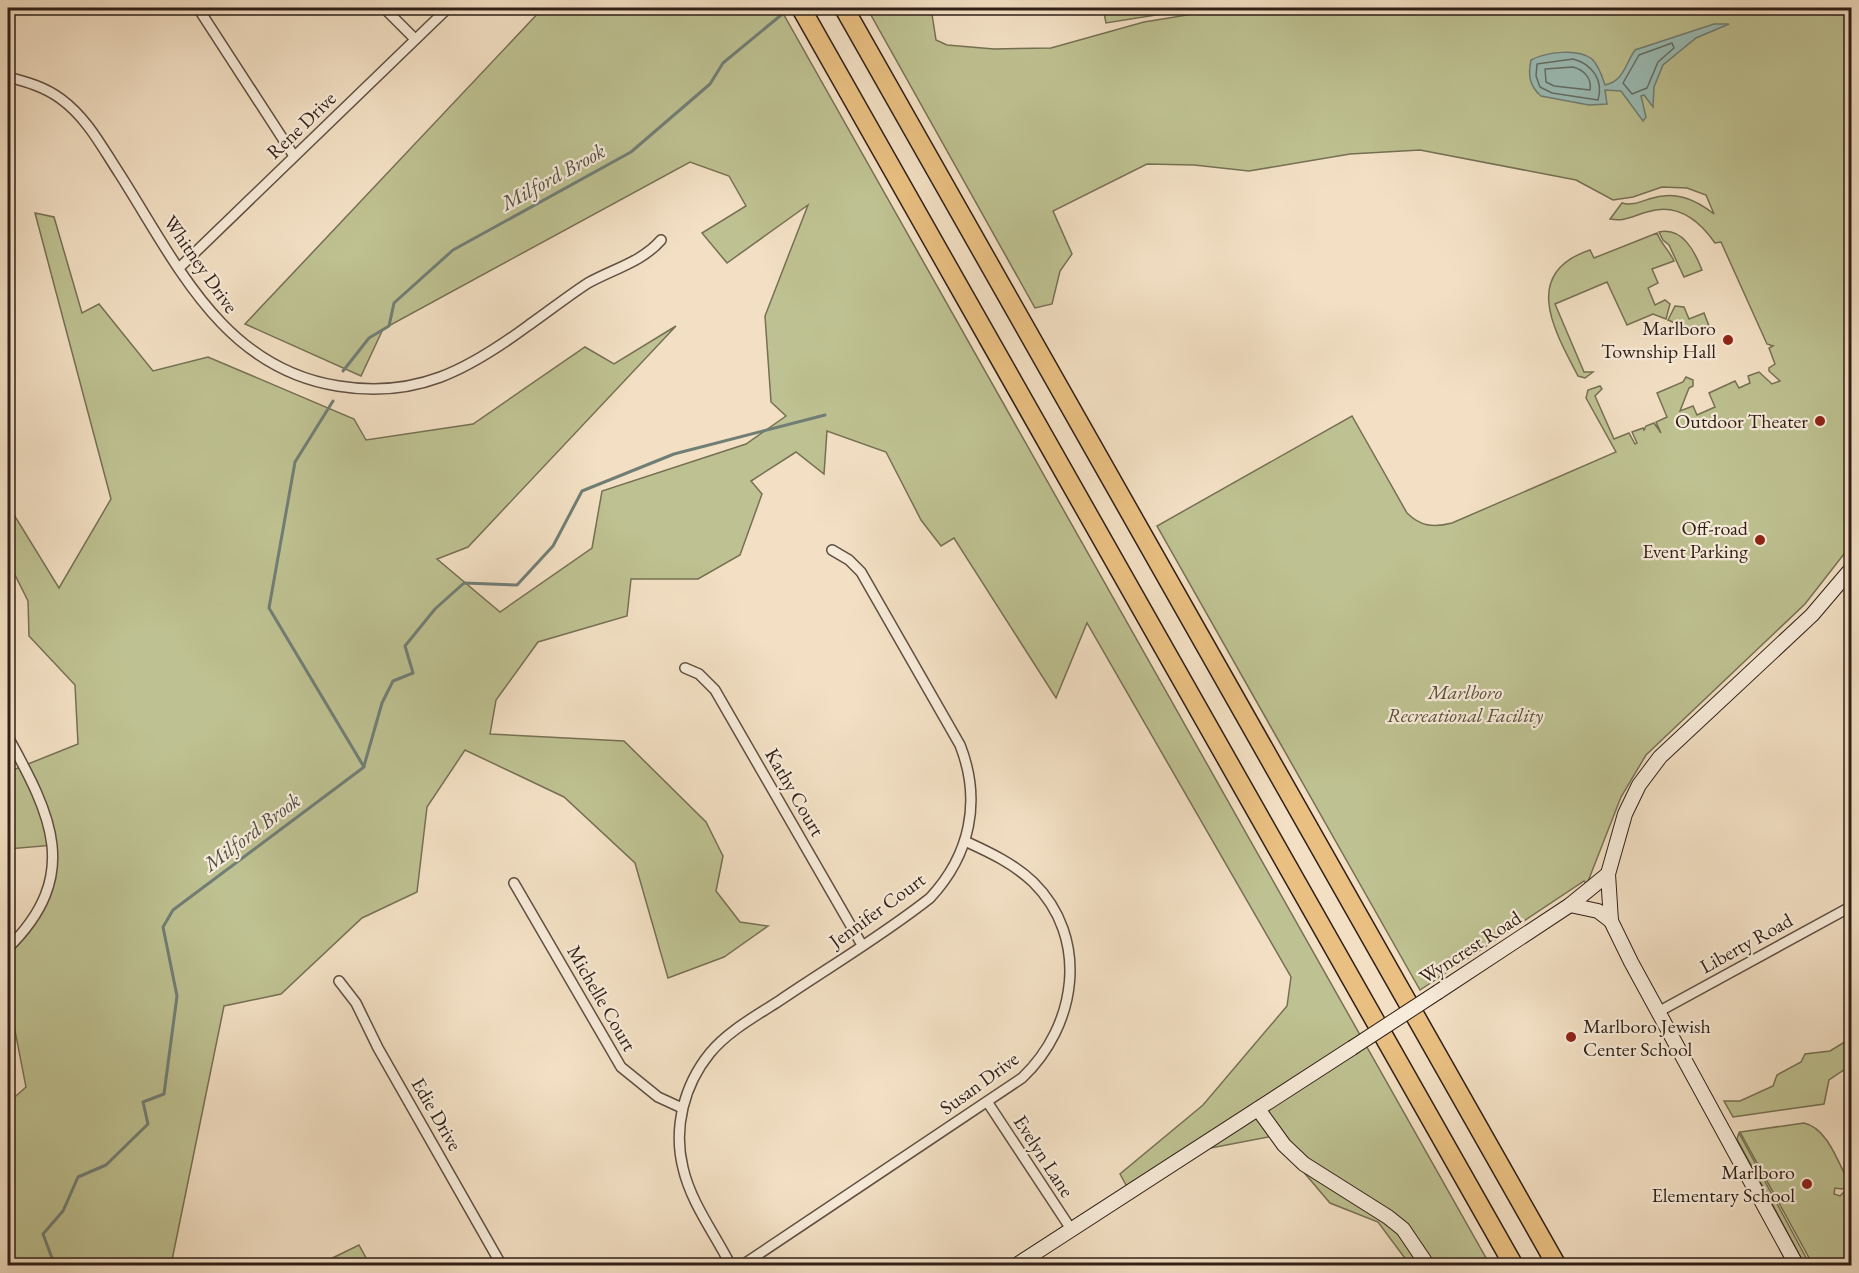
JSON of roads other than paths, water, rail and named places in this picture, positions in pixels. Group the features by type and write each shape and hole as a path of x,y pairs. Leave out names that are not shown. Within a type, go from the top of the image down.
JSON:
{"highway":[{"path":"801,8 1514,1266"},
{"path":"844,8 1557,1266"}],"street":[{"path":"198,8 294,156"},
{"path":"384,8 415,39"},
{"name":"Rene Drive","path":"179,268 448,8"},
{"name":"Whitney Drive","path":"8,77 43,88 78,113 96,137 179,268 218,322 261,358 286,371 329,385 397,388 437,380 480,360 588,284 651,252 661,240"},
{"name":"Jennifer Court","path":"732,1266 688,1184 680,1153 682,1108 701,1066 722,1041 930,898 948,877 967,842 972,808 968,769 960,746 861,572 849,560 832,550"},
{"path":"1797,1266 1658,1012 1611,921 1608,873 1625,814 1639,785 1659,757 1812,615 1851,568"},
{"name":"Kathy Court","path":"685,668 699,674 715,690 862,945"},
{"path":"8,737 40,798 49,824 52,845 50,875 39,907 22,934 8,948"},
{"name":"Susan Drive","path":"741,1266 988,1103 1022,1078 1051,1045 1068,1003 1070,961 1059,922 1038,888 1011,864 967,842"},
{"name":"Wyncrest Road","path":"1015,1266 1570,905 1608,873"},
{"name":"Michelle Court","path":"514,883 613,1056 642,1087 682,1108"},
{"path":"1570,905 1598,911 1611,921"},
{"name":"Liberty Road","path":"1658,1012 1851,906"},
{"name":"Edie Drive","path":"339,981 356,1003 378,1048 502,1266"},
{"name":"Evelyn Lane","path":"988,1103 1071,1229"},
{"path":"1258,1109 1284,1144 1304,1164 1403,1229 1428,1266"}],"water":[{"path":"1714,24 1729,24 1696,38 1663,65 1654,87 1653,107 1644,95 1641,96 1646,117 1643,121 1621,91 1605,90 1607,104 1589,105 1541,96 1530,80 1531,60 1553,53 1571,52 1592,59 1605,85 1620,76 1635,50"}],"waterway":[{"name":"Milford Brook","path":"343,371 369,338 389,326 394,303 453,250 631,152 710,84 723,63 786,11"},
{"name":"Milford Brook","path":"55,1266 43,1234 63,1211 78,1177 106,1165 148,1124 143,1102 164,1094 177,996 163,927 173,910 364,767 269,608 295,462 333,401"},
{"path":"364,766 382,703 393,681 413,673 405,646 435,609 464,583 517,585 553,546 582,491 674,454 825,415"}],"place":[{"name":"Marlboro Township Hall","path":"1728,340"},
{"name":"Outdoor Theater","path":"1820,421"},
{"name":"Off-road Event Parking","path":"1760,540"},
{"name":"Marlboro Jewish Center School","path":"1571,1037"},
{"name":"Marlboro Elementary School","path":"1807,1184"}],"park label":[{"name":"Marlboro Recreational Facility","path":"1465,704"}]}
